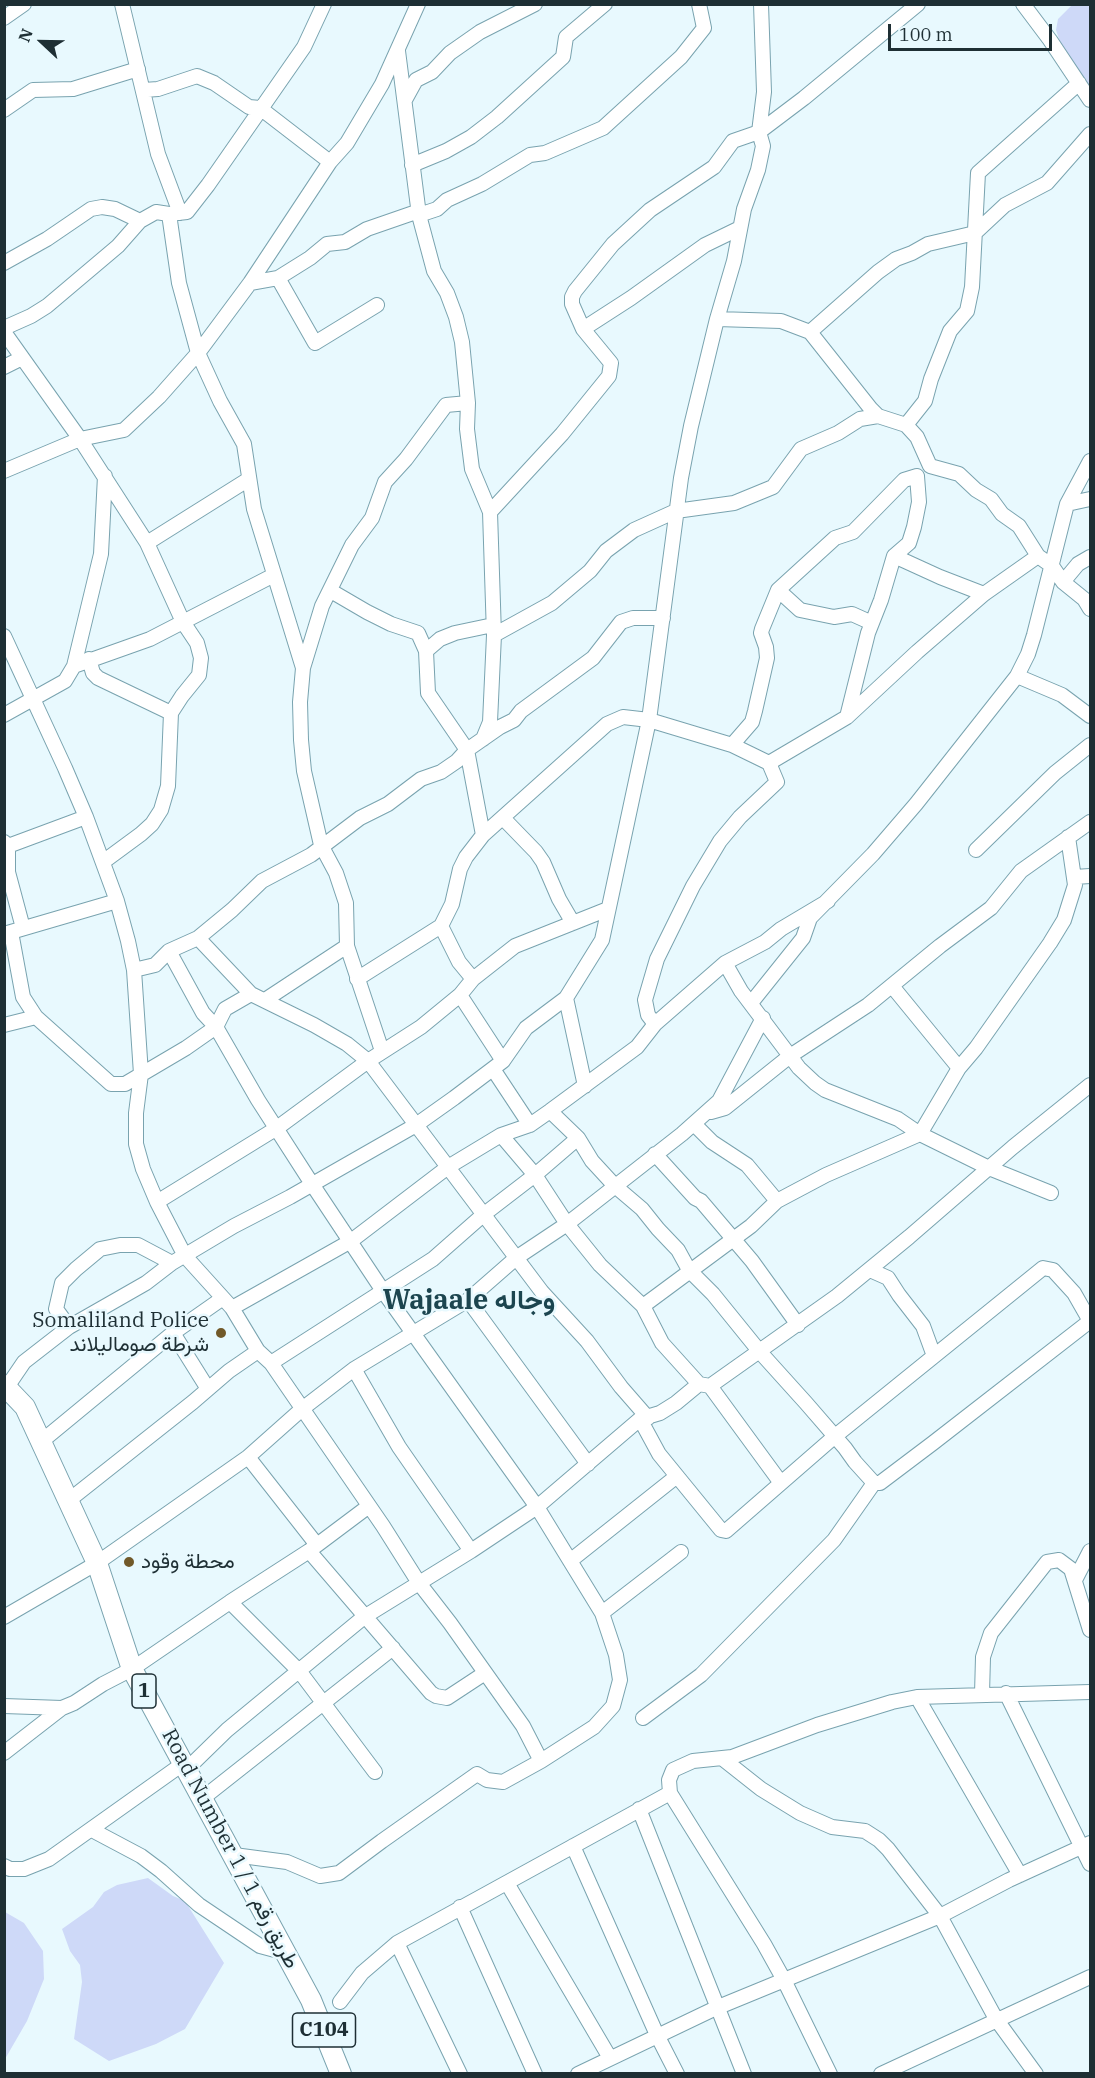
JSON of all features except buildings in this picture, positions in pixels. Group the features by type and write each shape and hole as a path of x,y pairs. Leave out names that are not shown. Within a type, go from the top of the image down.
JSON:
{"highway":[{"name":"Road Number 1 / طريق رقم 1","path":"6,1386 25,1407 98,1563 132,1669 305,1988"},
{"name":"C104","path":"305,1988 341,2073"}],"street":[{"path":"4,18 24,4"},
{"path":"122,4 174,214 179,284 198,353 220,401 244,444 254,509 303,668"},
{"path":"103,862 141,834 152,824 161,810 168,786 171,713 199,675 201,658 197,643 183,622 147,543 80,438 4,330 47,306 118,246 140,221 156,212 174,214 187,212 304,46 324,4"},
{"path":"4,471 80,438 124,430 159,397 198,353 250,283 330,162 347,143 382,84 418,4"},
{"path":"405,100 416,80 432,72 450,53 480,32 535,4"},
{"path":"412,165 446,151 471,137 496,117 563,57 566,37 605,4"},
{"path":"250,283 278,278 310,258 327,244 345,242 375,226 436,209 447,200 482,184 530,155 545,153 603,128 681,57 705,28 699,4"},
{"path":"6,1386 24,1362 69,1327 146,1283 172,1263 234,1226 416,1125 498,1065 526,1028 566,998 602,940 649,720 676,511 691,426 717,319 734,261 744,208 758,170 763,146 759,132 764,92 761,4"},
{"path":"490,512 562,434 609,376 611,363 584,329 572,304 572,297 613,244 650,210 714,167 733,141 759,132 918,4"},
{"path":"1023,4 1090,100"},
{"path":"398,51 419,213 434,271 447,293 456,317 465,358 467,429 472,469 490,512 494,630 490,722 483,739"},
{"path":"4,110 33,90 74,89 138,69"},
{"path":"144,90 158,89 197,76 214,83 249,106 260,108 330,162"},
{"path":"906,425 925,401 950,331 967,311 972,287 978,173 1079,83"},
{"path":"810,332 896,259 928,244 975,233 1005,205 1047,183 1084,151 1090,134"},
{"path":"4,263 47,239 91,209 102,207 115,209 140,221"},
{"path":"584,329 632,298 705,245 740,228"},
{"path":"278,278 315,343 377,305"},
{"path":"717,319 781,321 810,332 878,416"},
{"path":"4,368 22,358"},
{"path":"382,1051 347,946 344,896 336,873 321,846 304,771 300,702 303,668 322,606 352,545 372,518 385,482 406,459 446,405 468,403"},
{"path":"426,651 440,639 455,633 494,630 552,603 590,570 606,551 634,530 676,511 734,503 774,487 801,449 838,433 860,419 878,416 906,425 917,437 930,466"},
{"path":"751,1003 803,938 810,918 873,854 916,804 1017,676 1034,635 1067,504 1090,461"},
{"path":"918,482 930,466"},
{"path":"930,466 959,474 976,490 991,499 1002,514 1019,526 1038,556 1052,566 1063,582 1088,602"},
{"path":"4,715 65,681 74,666 101,555 105,476"},
{"path":"732,745 752,722 767,658 762,629 778,590 835,538 853,531 904,480 917,476 919,502 909,543 894,556 872,622 847,717"},
{"path":"147,543 249,480"},
{"path":"1067,504 1090,499"},
{"path":"894,556 984,594"},
{"path":"769,763 847,717 917,651 984,594 1038,556"},
{"path":"1063,582 1078,564 1090,557"},
{"path":"74,666 150,639 274,575"},
{"path":"778,590 800,610 834,617 852,614 872,622"},
{"path":"331,591 391,624 418,633 426,651 428,693 467,750 483,835"},
{"path":"134,970 154,965 169,951 198,938 262,882 301,861 360,818 388,804 421,779 441,772 457,761 467,750 514,720 521,711 593,658 621,622 633,618 663,618"},
{"path":"4,636 86,817 117,901 134,970 141,1074 136,1113 136,1144 143,1169 157,1202 185,1256 227,1303 258,1351 271,1364 419,1583 523,1726 542,1761"},
{"path":"89,659 93,673 98,678 171,713"},
{"path":"1017,676 1062,695 1090,716"},
{"path":"357,979 441,926 452,904 460,869 483,835 607,724 623,717 649,720 732,745 769,763 777,782 740,817 720,841 693,886 657,959 645,999 648,1015 655,1024"},
{"path":"976,850 1055,773 1090,745"},
{"path":"86,817 6,844 13,931 23,997 36,1017 111,1084 125,1084 186,1048 216,1027 225,1009 258,997 347,946"},
{"path":"502,818 543,862 559,899 573,922"},
{"path":"705,1113 725,1108 790,1056 843,1023 892,986 991,908 1021,871 1090,822"},
{"path":"643,1306 751,1226 777,1201 826,1175 920,1134 959,1068 1057,933 1074,894 1075,877 1068,837"},
{"path":"1075,877 1090,876"},
{"path":"13,931 117,901"},
{"path":"42,1441 173,1333 227,1303 351,1241 448,1167 501,1135 530,1125 550,1112 637,1047 655,1024 725,963 765,942 781,929 828,901"},
{"path":"157,1202 276,1128 382,1051 421,1027 460,995 472,979 515,946 608,909"},
{"path":"441,926 459,962 472,979"},
{"path":"198,938 258,997 338,1039 368,1061 542,1292 587,1341 644,1418 659,1454 721,1530 726,1531 834,1437 1043,1268 1053,1270 1074,1293 1090,1321 880,1483 874,1483 834,1437 806,1403 760,1353 713,1294 689,1270 678,1250 642,1209 615,1186 592,1161 578,1138 550,1112"},
{"path":"169,951 203,1013 216,1027 312,1184 383,1291 537,1507 602,1613 616,1655 620,1680 614,1706 594,1726 542,1761 503,1782 487,1780 477,1774 381,1841 339,1874 320,1876 286,1862 234,1855"},
{"path":"725,963 790,1056 806,1076 825,1090 898,1119 920,1134 1051,1193"},
{"path":"892,986 959,1068"},
{"path":"460,995 530,1125"},
{"path":"566,998 585,1086"},
{"path":"4,1025 36,1017"},
{"path":"4,1617 98,1563 248,1457 302,1409 354,1370 468,1300 516,1258 567,1224 655,1155 719,1101 763,1018"},
{"path":"4,1866 10,1869 24,1869 36,1866 92,1830 185,1766 364,1617 537,1507 644,1418 676,1403 760,1353 870,1270 989,1167 1090,1085"},
{"path":"694,1124 712,1142 747,1165 777,1201"},
{"path":"501,1135 535,1175 567,1224 600,1265 643,1306 662,1343 704,1385 781,1483"},
{"path":"271,1364 433,1259 578,1138"},
{"path":"655,1155 695,1198 701,1201 733,1238 798,1325"},
{"path":"69,1327 56,1309 62,1283 100,1250 120,1245 138,1245 172,1263"},
{"path":"870,1270 888,1278 923,1326 934,1356"},
{"path":"468,1300 588,1464"},
{"path":"173,1333 208,1389"},
{"path":"68,1501 258,1351"},
{"path":"354,1370 399,1447 471,1551"},
{"path":"248,1457 364,1617 427,1688 436,1696 447,1698 485,1673"},
{"path":"570,1561 676,1476"},
{"path":"643,1718 701,1675 834,1540 874,1483"},
{"path":"4,1753 62,1708 132,1669 313,1548 369,1506"},
{"path":"1075,1580 1090,1551"},
{"path":"602,1613 681,1552"},
{"path":"982,1694 983,1657 991,1633 1041,1567 1051,1560 1059,1560 1069,1567 1090,1630"},
{"path":"230,1602 300,1672 375,1772"},
{"path":"203,1798 393,1648"},
{"path":"830,2073 784,1980 670,1793 670,1775 678,1766 693,1761 723,1759 817,1725 916,1697 1090,1692"},
{"path":"1006,1693 1087,1845 1090,1864"},
{"path":"916,1697 1020,1875"},
{"path":"4,1706 62,1708"},
{"path":"723,1759 761,1789 800,1813 820,1823 865,1831 872,1834 888,1849 940,1916 996,2019 1036,2073"},
{"path":"340,2002 362,1973 397,1943 670,1793"},
{"path":"639,1809 716,2008 744,2073"},
{"path":"92,1830 141,1856 199,1905 260,1946 286,1953"},
{"path":"578,2073 606,2065 657,2035 716,2008 940,1916 1020,1875 1087,1845"},
{"path":"573,1846 657,2035 677,2073"},
{"path":"507,1883 606,2065"},
{"path":"460,1907 535,2073"},
{"path":"397,1943 460,2073"},
{"path":"886,2071 1090,1977"},
{"path":"886,2071 907,2073"}],"water":[{"path":"1072,5 1090,5 1090,87 1065,57 1056,30 1058,19"},
{"path":"148,1878 173,1896 185,1901 224,1963 185,2029 156,2044 109,2061 74,2039 82,1982 80,1965 70,1951 62,1929 93,1907 104,1892 117,1885"},
{"path":"5,1912 24,1923 43,1951 44,1979 27,2021 5,2059"}],"place":[{"name":"Somaliland Police شرطة صوماليلاند","path":"221,1333"},
{"name":"محطة وقود","path":"129,1562"}],"district":[{"name":"Wajaale وجاله","path":"469,1301"}]}
